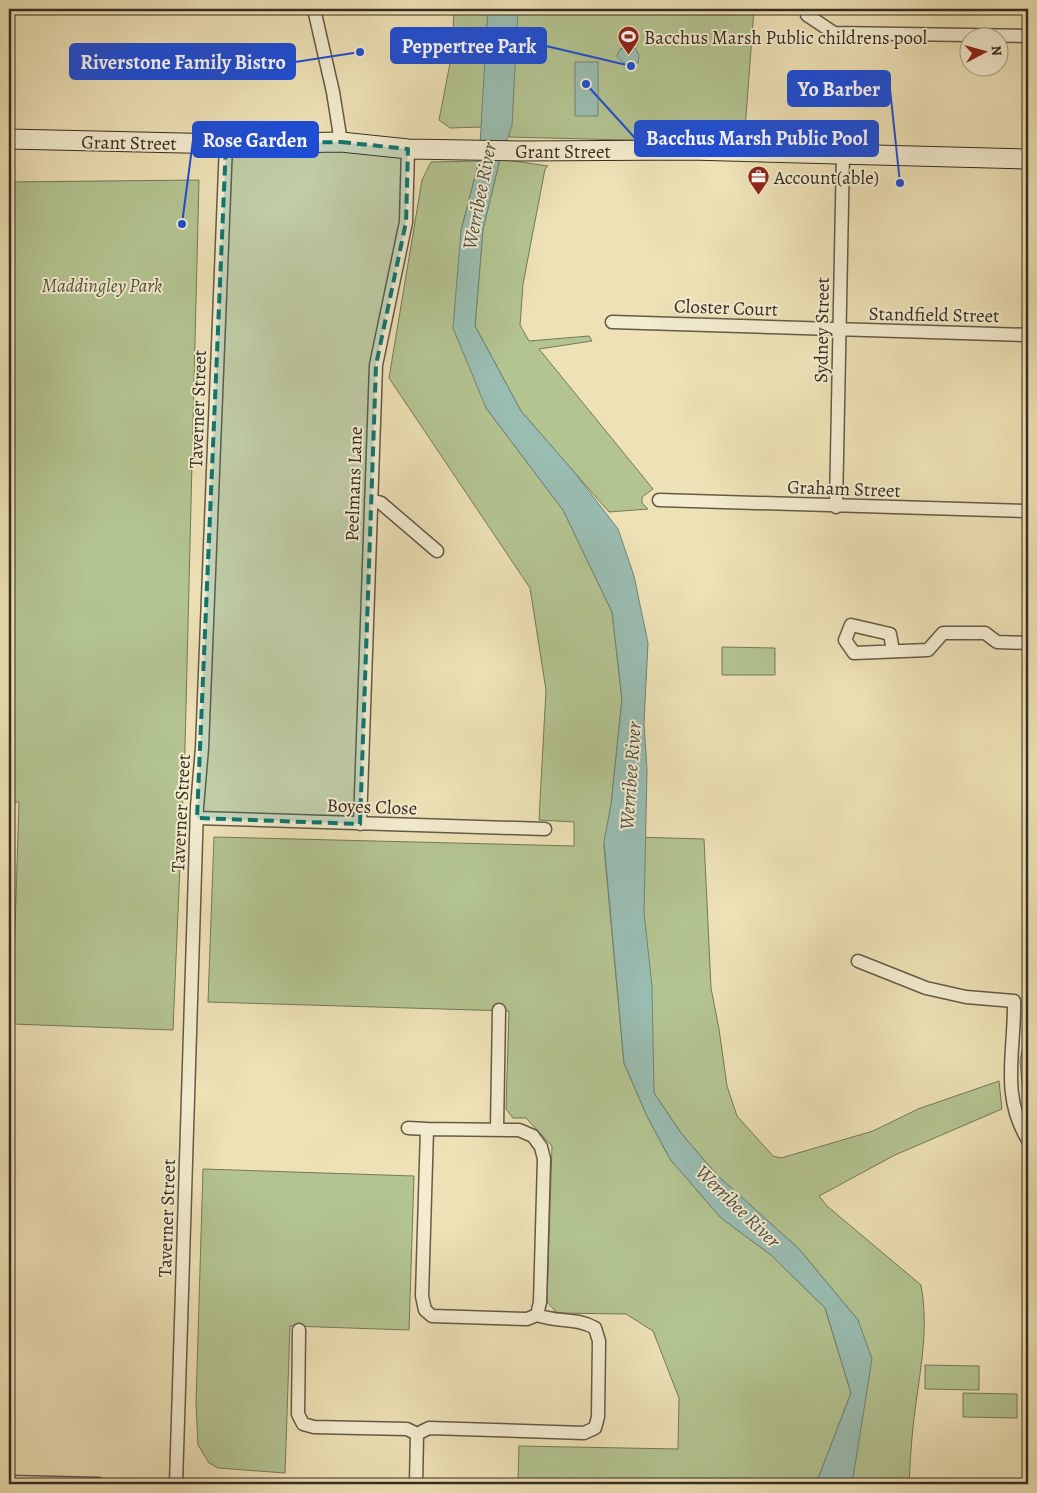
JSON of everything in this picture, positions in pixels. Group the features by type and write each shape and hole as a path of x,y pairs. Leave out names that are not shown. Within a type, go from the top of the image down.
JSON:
{"main road":[{"name":"Grant Street","path":"9,139 226,144 341,142 408,149 520,151 690,150 1028,159"}],"street":[{"path":"314,9 333,92 341,142"},
{"path":"807,15 834,34 1028,36"},
{"name":"Taverner Street","path":"176,1484 197,818 203,738 226,144"},
{"name":"Peelmans Lane","path":"360,824 376,365 406,222 408,149"},
{"name":"Sydney Street","path":"836,507 843,153"},
{"name":"Closter Court","path":"612,322 839,330"},
{"name":"Standfield Street","path":"839,330 1028,335"},
{"path":"371,500 381,503 437,551"},
{"name":"Graham Street","path":"659,500 836,507 1028,511"},
{"path":"893,650 928,650 943,633 985,633 997,642 1028,643"},
{"name":"Boyes Close","path":"197,818 546,829"},
{"path":"858,961 926,988 966,996 1014,1002 1010,1067 1013,1100 1017,1123 1028,1140"},
{"path":"497,1129 499,1010"},
{"path":"408,1128 519,1130 534,1136 541,1147 544,1159 540,1302 537,1315"},
{"path":"417,1434 429,1428 584,1433 595,1428 598,1417 599,1342 595,1328 583,1320 551,1320 537,1315 527,1319 432,1316 426,1310 422,1296 427,1129"},
{"path":"300,1330 298,1414 303,1424 314,1427 407,1429 417,1434"},
{"path":"416,1484 417,1434"},
{"path":"9,1482 98,1484"}],"highlighted area":[{"path":"341,142 408,149 406,222 376,365 360,824 197,818 226,144"}],"green space":[{"path":"454,9 488,9 482,127 450,128 439,120 452,53"},
{"path":"517,9 754,9 744,143 509,137"},
{"path":"500,159 548,166 545,169 523,284 520,325 529,341 589,336 592,341 539,349 653,489 642,497 642,503 648,509 609,512 521,411 475,326 483,229"},
{"path":"479,161 461,231 486,408 563,510 612,612 622,699 611,805 604,847 624,1063 647,1116 670,1159 721,1218 771,1255 825,1308 851,1393 816,1484 640,1484 518,1480 519,1446 678,1449 679,1398 653,1331 626,1314 557,1313 547,1302 552,1146 526,1118 513,1118 506,1109 509,1011 208,1002 214,837 574,846 574,822 539,820 546,690 530,588 389,378 422,180 431,162"},
{"name":"Maddingley Park","path":"199,180 185,747 173,1030 12,1024 19,802 9,802 9,182"},
{"path":"722,647 775,648 775,675 722,675"},
{"path":"635,837 704,839 711,988 727,1086 737,1116 773,1156 781,1158 873,1131 918,1109 999,1081 1002,1109 895,1155 819,1196 827,1206 921,1285 924,1338 913,1427 909,1484 852,1484 858,1320 799,1249 717,1175 681,1133 654,1093"},
{"path":"1026,1033 1028,1033 1028,1091 1023,1096 1020,1060"},
{"path":"203,1169 414,1176 409,1330 290,1326 285,1473 218,1468 209,1463 198,1445 196,1403"},
{"path":"925,1365 979,1366 979,1390 925,1389"},
{"path":"963,1393 1017,1394 1017,1418 963,1417"}],"water":[{"name":"Werribee River","path":"488,9 518,9 512,126 500,159 483,229 475,326 521,411 575,473 618,529 634,576 648,643 644,723 647,770 644,913 652,986 654,1093 681,1133 717,1175 799,1249 858,1320 872,1359 852,1484 816,1484 851,1393 825,1308 771,1255 721,1218 670,1159 647,1116 624,1063 604,842 611,805 622,699 612,612 563,510 486,408 453,328 461,231 479,161"},
{"name":"Bacchus Marsh Public childrens pool","path":"627,47 635,48 639,55 638,63 626,64 617,56 620,49"},
{"path":"575,62 598,62 598,116 575,116"}],"place":[{"name":"Riverstone Family Bistro","path":"360,52"},
{"name":"Bacchus Marsh Public childrens pool","path":"628,56"},
{"name":"Peppertree Park","path":"631,66"},
{"name":"Bacchus Marsh Public Pool","path":"586,84"},
{"name":"Yo Barber","path":"900,183"},
{"name":"Account(able)","path":"758,196"},
{"name":"Rose Garden","path":"182,224"}]}
